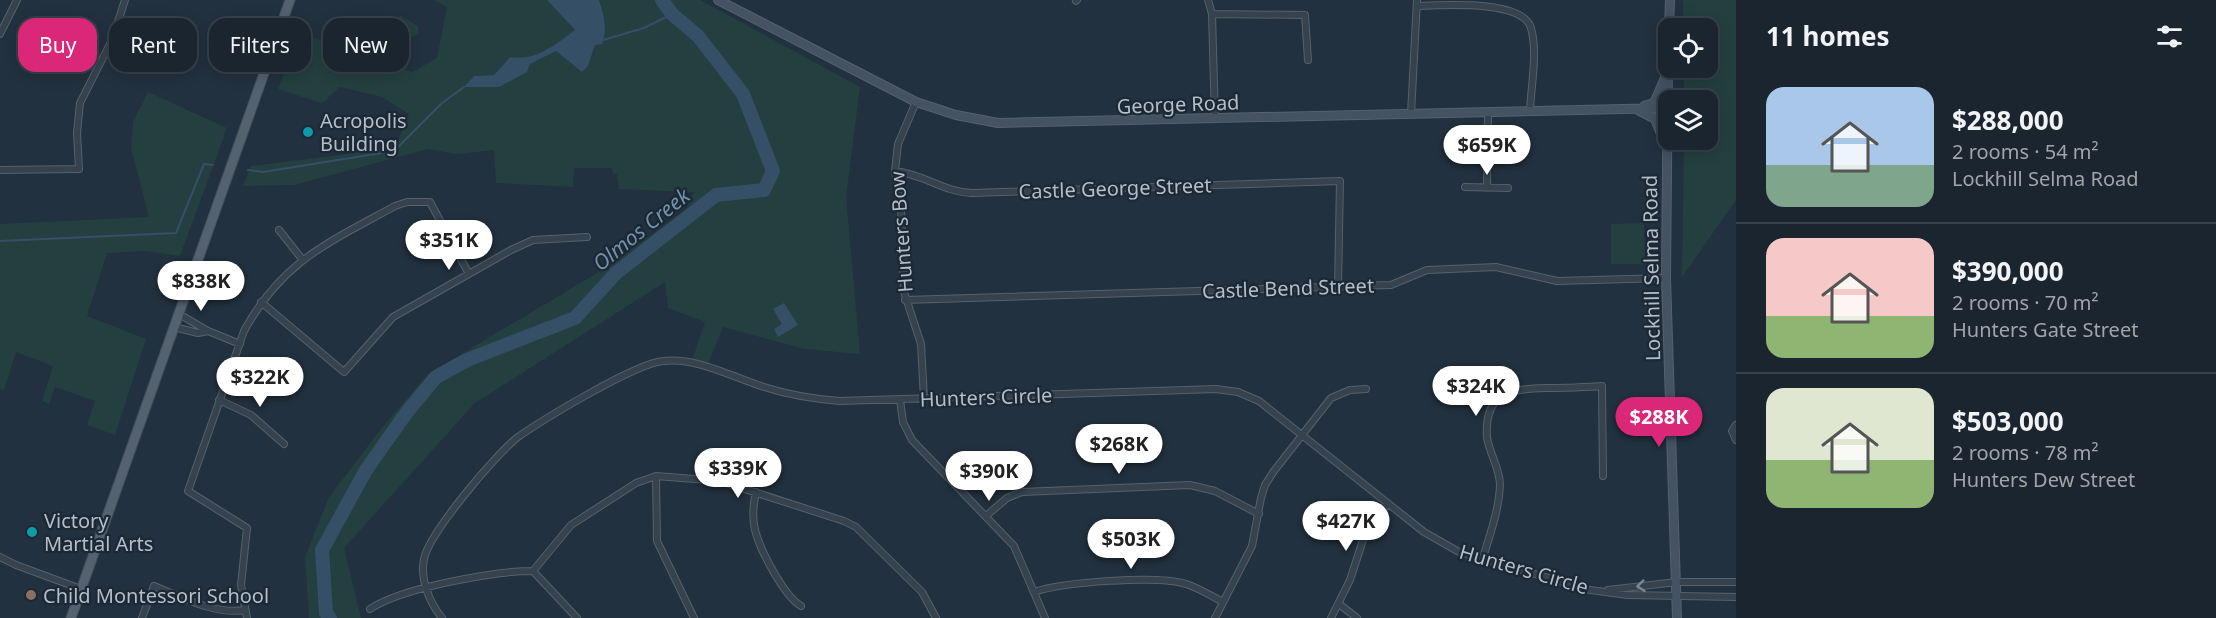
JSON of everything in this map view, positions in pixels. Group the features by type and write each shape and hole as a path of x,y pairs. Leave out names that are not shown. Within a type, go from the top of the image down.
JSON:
{"main road":[{"path":"71,618 290,0"}],"street":[{"path":"0,34 17,0"},
{"path":"0,170 79,169 76,133 80,103 112,40 125,0"},
{"name":"George Road","path":"718,0 934,110 998,123 1658,108"},
{"path":"1208,0 1212,14 1215,119"},
{"path":"1669,18 1670,0"},
{"path":"1411,114 1417,3 1502,4 1518,9 1531,25 1533,38 1530,111"},
{"path":"1212,14 1305,15 1308,60"},
{"path":"1635,108 1654,103 1665,78"},
{"name":"Hunters Bow","path":"916,102 900,136 895,171 901,208 905,300 921,344 924,399"},
{"path":"1635,108 1658,123 1666,154"},
{"path":"1487,188 1488,112"},
{"name":"Lockhill Selma Road","path":"1666,150 1666,278 1677,618"},
{"name":"Castle George Street","path":"895,171 917,175 958,192 972,193 1340,181 1338,287"},
{"path":"1465,188 1508,188"},
{"path":"247,618 244,610 242,569 247,528 188,491 240,344 261,302 280,279 302,259 394,206 407,202 430,202 469,274"},
{"path":"279,230 302,259"},
{"path":"261,302 344,372 393,316 533,240 587,237"},
{"name":"Castle Bend Street","path":"905,300 1391,285 1427,270 1485,268 1510,269 1557,281 1666,278"},
{"path":"179,314 208,331 240,344"},
{"path":"174,327 198,333 208,331"},
{"name":"Hunters Circle","path":"426,588 423,568 430,541 506,449 527,432 638,368 656,362 681,361 808,398 900,400 1223,389 1252,398 1442,544 1482,561 1572,586 1628,596 1736,597"},
{"path":"1482,561 1496,512 1500,482 1488,439 1487,425 1491,407 1499,397 1517,389 1602,386 1604,476"},
{"path":"1215,618 1252,546 1265,485 1330,398 1350,390 1366,389"},
{"path":"219,400 251,415 284,444"},
{"path":"900,400 903,422 912,440 1014,546 1045,618"},
{"path":"1736,425 1732,431 1736,440"},
{"path":"370,609 384,599 426,588 501,573 533,571 571,525 636,483 656,476 708,478 856,527 922,592 936,618"},
{"path":"656,476 657,541 694,618"},
{"path":"986,516 1007,498 1022,492 1190,485 1215,491 1259,514"},
{"path":"756,492 753,517 755,532 786,593 801,606"},
{"path":"1331,618 1350,580 1364,537 1388,503"},
{"path":"0,557 81,589"},
{"path":"533,571 577,618"},
{"path":"1035,592 1060,584 1170,581 1191,585 1223,602"},
{"name":"Hunters Circle","path":"1605,591 1677,582 1736,582"},
{"path":"142,618 154,586 210,608 226,611 244,610"},
{"path":"426,588 441,618"},
{"path":"1339,604 1357,618"}],"green space":[{"path":"434,0 547,0 575,30 545,51 528,57 510,57 494,75 474,76 465,87 530,64 556,51 582,72 588,66 595,45 602,44 604,38 605,22 599,0 700,0 860,87 846,197 860,354 805,349 723,327 708,364 693,358 705,322 668,308 665,282 475,403 344,548 361,618 309,618 305,557 329,497 381,429 428,374 612,264 686,209 694,192 619,189 617,174 613,174 612,168 574,168 573,187 496,183 494,150 457,154 428,149 294,185 243,186 251,166 395,148 409,114 382,97 340,87 322,103 278,89 285,72 311,72 311,37 323,41 323,72 412,72 437,58 447,7"},
{"path":"1683,0 1736,0 1736,200 1682,277 1684,150 1718,150 1718,90 1684,90 1684,78 1718,78 1718,18 1683,18"},
{"path":"409,21 418,26 418,34 409,38"},
{"path":"148,92 227,128 180,256 146,251 107,253 87,316 146,339 115,435 87,425 95,401 55,387 49,404 42,401 53,366 16,352 4,390 0,389 0,224 149,217 131,148 133,122"},
{"path":"1644,223 1645,264 1611,264 1611,224"}],"water":[{"path":"547,0 599,0 604,17 605,33 602,44 595,45 588,66 582,72 556,51 530,64 527,72 499,87 464,87 474,76 494,75 510,57 528,57 545,51 575,30"},
{"path":"784,303 798,325 778,337 774,329 782,324 773,309"}],"waterway":[{"name":"Olmos Creek","path":"330,618 326,613 322,550 366,470 407,412 436,377 467,360 575,318 616,273 716,195 764,190 773,171 743,94 698,36 672,14 662,0"},
{"path":"603,40 644,28 672,14"},
{"path":"248,170 263,172 394,151 442,103 464,87"},
{"path":"0,241 176,233 204,164 213,165"}],"place":[{"name":"Acropolis Building","path":"308,132"},
{"name":"Victory Martial Arts","path":"32,532"},
{"name":"Child Montessori School","path":"31,595"}]}
